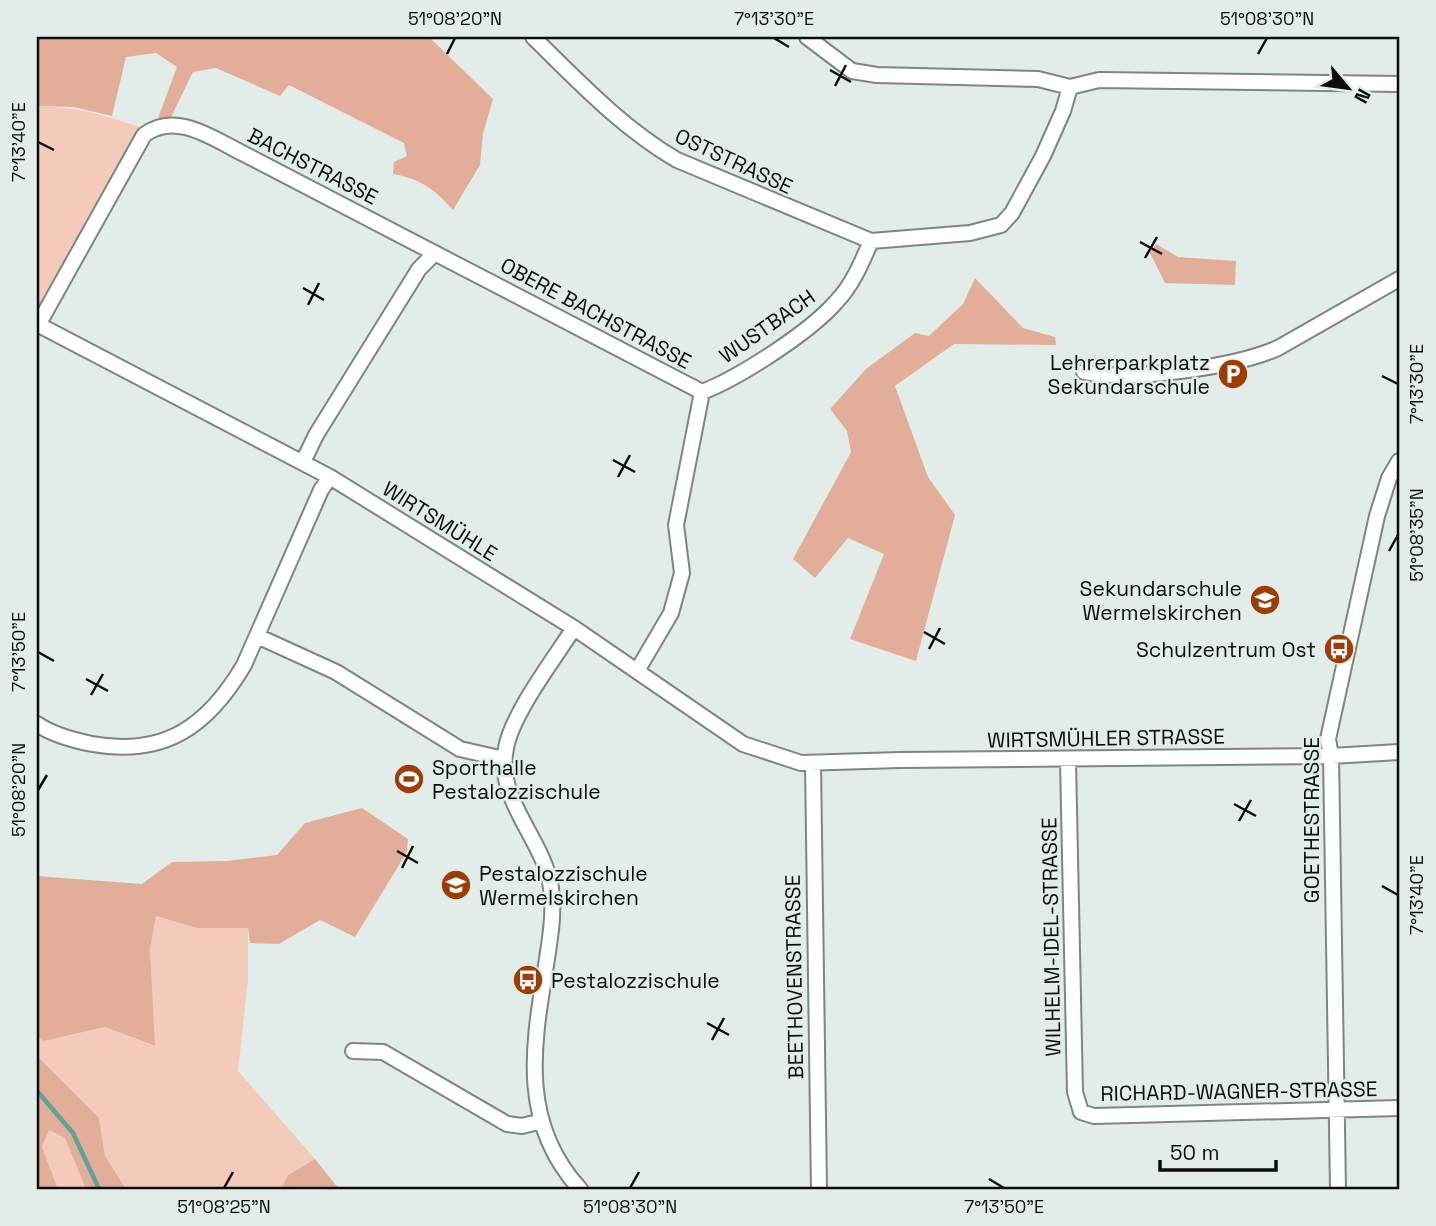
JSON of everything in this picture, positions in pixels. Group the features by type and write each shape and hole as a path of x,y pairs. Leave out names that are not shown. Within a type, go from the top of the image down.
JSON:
{"street":[{"name":"OSTSTRASSE","path":"533,37 621,121 666,154 756,195 871,241"},
{"path":"807,37 852,71 877,75 1038,79 1069,87 1112,80 1399,84"},
{"path":"871,241 970,233 1001,225 1022,197 1043,156 1063,111 1069,87"},
{"name":"BACHSTRASSE","path":"37,324 144,135 161,126 182,125 194,130 433,254"},
{"name":"WUSTBACH","path":"702,392 733,376 806,329 837,302 871,241"},
{"path":"303,462 316,435 414,278 433,254"},
{"name":"OBERE BACHSTRASSE","path":"433,254 702,392 677,524 682,573 671,613 637,671"},
{"path":"1084,372 1107,376 1147,373 1258,356 1278,348 1399,279"},
{"name":"WIRTSMÜHLE","path":"37,324 330,477 574,628 743,744 781,759 813,764"},
{"name":"GOETHESTRASSE","path":"1338,1189 1331,756 1328,738 1377,516 1389,478 1399,461"},
{"path":"37,724 53,734 122,748 136,748 182,734 203,718 232,685 257,636 321,490 330,477"},
{"path":"574,628 518,719 506,747 505,759 510,794 544,862 551,889 550,937 533,1056 542,1121 558,1158 580,1189"},
{"path":"257,636 336,672 460,749 505,759"},
{"name":"WIRTSMÜHLER STRASSE","path":"813,764 900,760 1068,761 1331,756 1399,752"},
{"name":"WILHELM-IDEL-STRASSE","path":"1068,761 1075,1092 1081,1112"},
{"name":"BEETHOVENSTRASSE","path":"813,764 819,1189"},
{"path":"353,1051 383,1052 507,1124 522,1126 542,1121"},
{"name":"RICHARD-WAGNER-STRASSE","path":"1081,1112 1094,1116 1399,1108"}],"shaded area":[{"path":"37,37 429,37 493,99 483,134 480,165 453,210 426,186 393,174 394,162 407,156 404,143 289,85 280,96 216,68 193,72 171,117 158,118 177,67 156,53 126,57 112,116 73,107 37,106"},
{"path":"37,106 90,112 141,128 42,306 39,306"},
{"path":"1156,244 1178,257 1236,261 1235,285 1165,283 1150,253"},
{"path":"975,278 1023,328 1055,337 1056,345 954,344 895,386 928,477 955,515 916,661 850,639 884,554 848,538 815,578 793,559 851,452 847,431 830,409 866,369 915,333 929,336 963,304"},
{"path":"362,808 408,839 407,852 355,937 320,920 279,944 250,943 248,928 197,928 156,916 150,949 155,1046 105,1027 44,1041 37,1037 37,876 142,884 172,862 227,861 277,855 305,823"},
{"path":"156,916 197,928 248,928 248,980 238,1071 315,1159 288,1175 281,1189 126,1189 105,1156 99,1118 37,1056 37,1037 44,1041 105,1027 154,1046 150,949"},
{"path":"37,1056 99,1118 105,1156 126,1189 86,1189 65,1138 49,1130 42,1147 58,1189 37,1189"},
{"path":"49,1130 65,1138 86,1189 58,1189 42,1147"},
{"path":"315,1159 339,1189 281,1189 288,1175"}],"waterway":[{"path":"37,1091 73,1133 99,1189"}],"place":[{"name":"Lehrerparkplatz Sekundarschule","path":"1233,374"},
{"name":"Sekundarschule Wermelskirchen","path":"1265,600"},
{"name":"Schulzentrum Ost","path":"1339,649"},
{"name":"Sporthalle Pestalozzischule","path":"409,779"},
{"name":"Pestalozzischule Wermelskirchen","path":"456,885"},
{"name":"Pestalozzischule","path":"528,980"}]}
